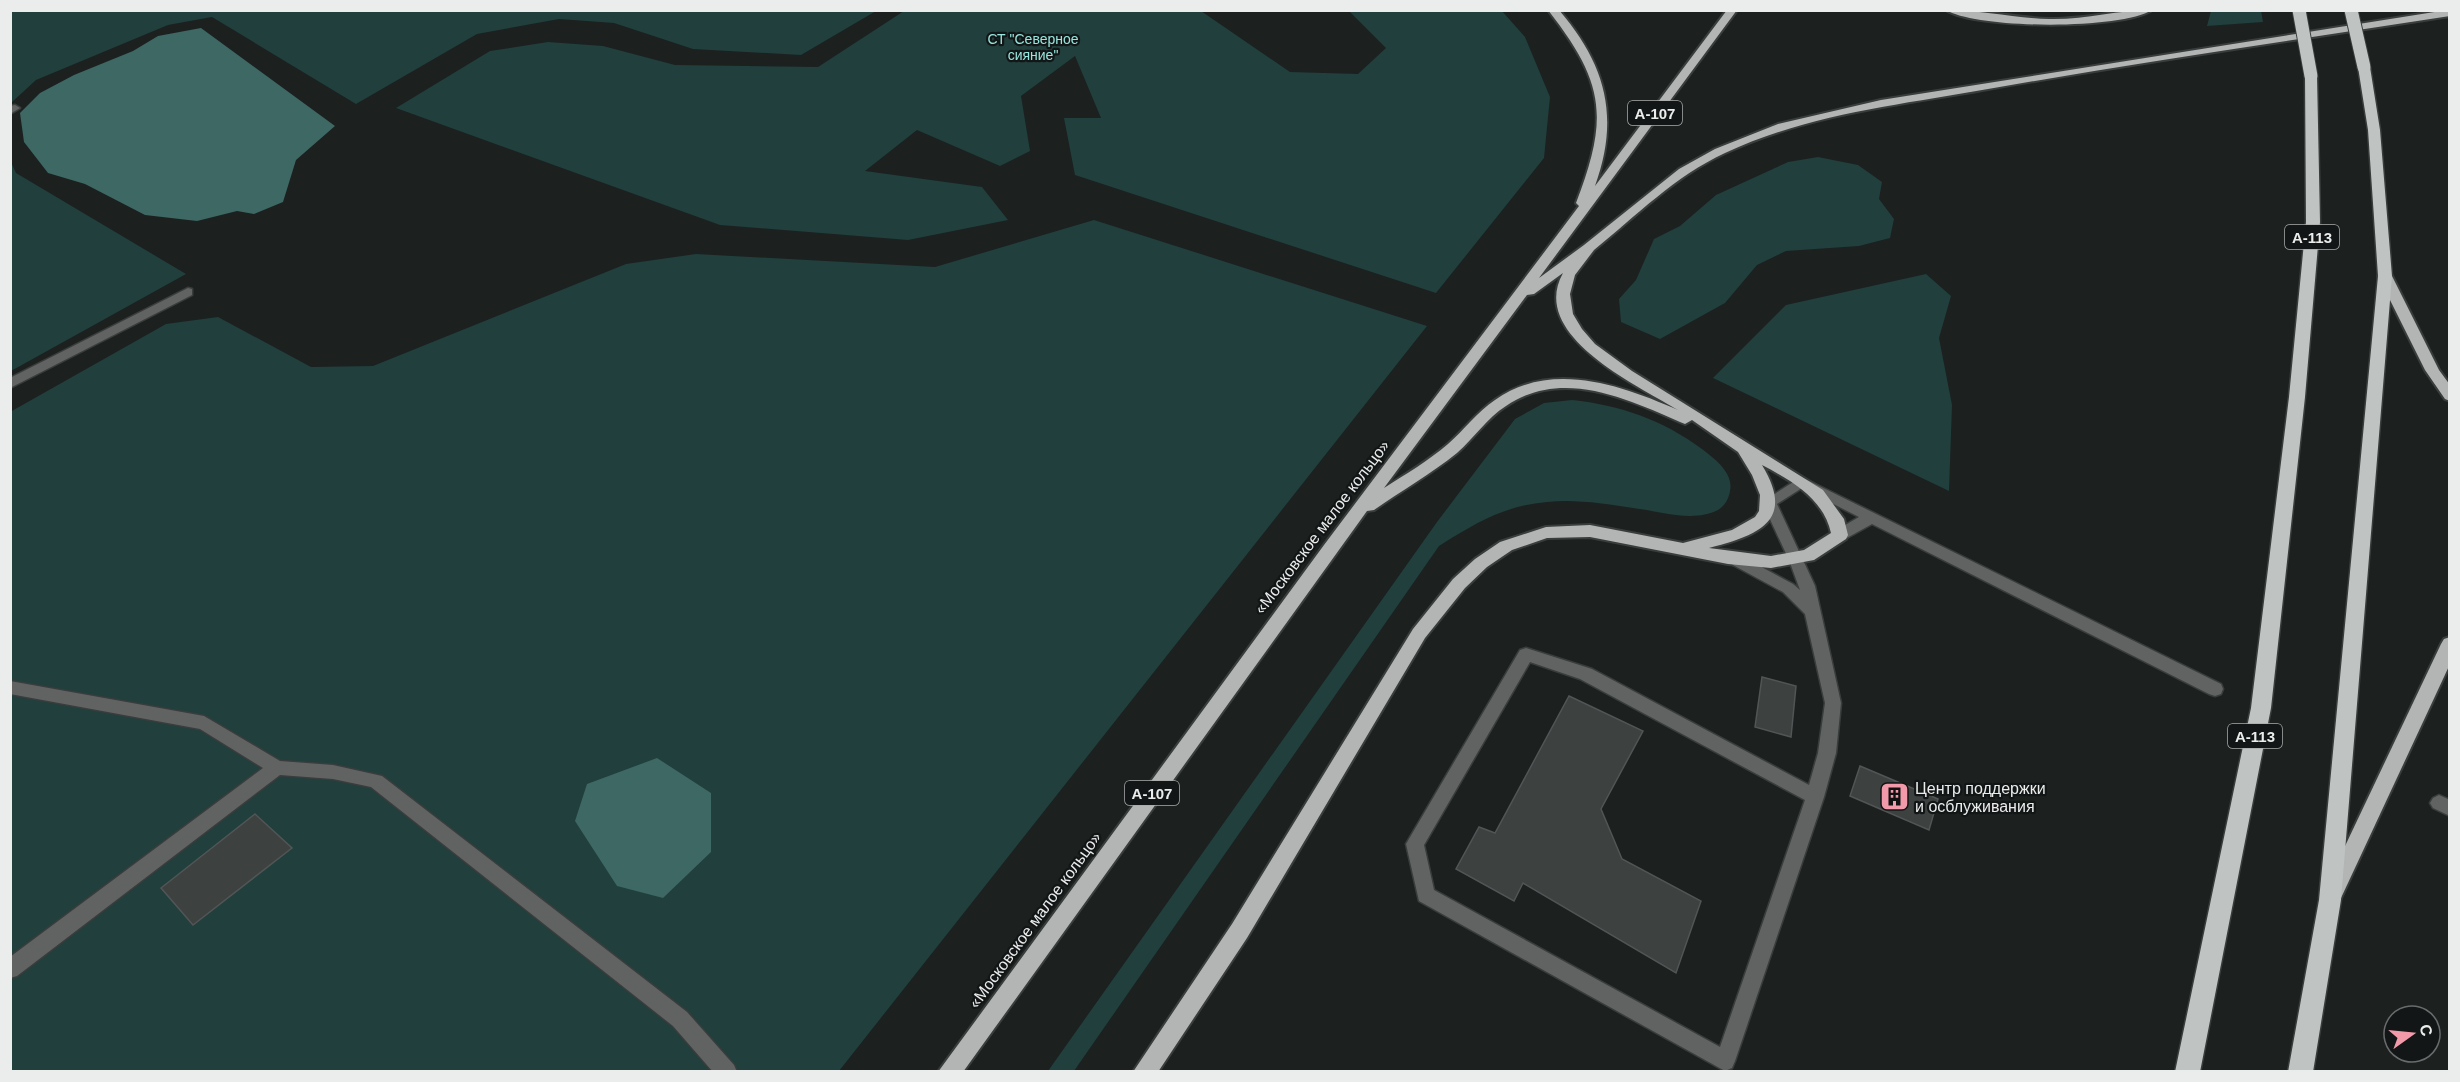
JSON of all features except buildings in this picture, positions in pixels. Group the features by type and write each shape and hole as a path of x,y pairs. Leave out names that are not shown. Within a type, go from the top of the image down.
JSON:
{"highway":[{"path":"1553,10 1589,57 1601,97 1602,142 1578,215"},
{"name":"«Московское малое кольцо»","path":"949,1071 1355,515 1732,10"},
{"path":"1951,10 1994,19 2040,23 2087,22 2125,17 2147,10"},
{"name":"А-113","path":"2187,1071 2261,708 2297,397 2313,222 2311,76 2299,10"},
{"path":"2300,1071 2330,900 2385,276 2374,130 2364,67 2351,10"},
{"path":"1516,301 1590,248 1628,213 1689,166 1750,138 1788,126 1855,109 2035,77 2450,13"},
{"path":"1144,1071 1243,925 1414,642 1455,587 1507,546 1563,530 1631,536 1738,561 1797,560 1827,549 1840,535 1838,519 1825,500 1801,482 1725,437 1683,407 1616,367 1594,350 1569,321 1563,293 1565,281 1590,248"},
{"path":"2385,276 2432,370 2450,396"},
{"path":"1355,515 1462,441 1484,416 1506,399 1550,384 1593,384 1626,392 1725,437"},
{"path":"1687,548 1752,529 1765,517 1769,502 1761,477 1743,448"},
{"path":"2330,900 2450,644"}],"lane":[{"path":"10,384 188,292"},
{"path":"1815,797 1586,674 1526,654 1415,844 1426,895 1723,1066 1815,797 1827,753 1833,703 1814,613 1797,560 1769,502 1801,482 2215,689"},
{"path":"1840,535 1872,518"},
{"path":"1738,561 1788,588 1814,613"},
{"path":"10,687 204,723 277,768 333,772 376,781 680,1018 727,1071"},
{"path":"10,969 277,768"}],"green space":[{"path":"11,10 876,11 801,55 693,49 614,23 559,19 477,34 356,104 212,17 168,25 36,80 11,103"},
{"name":"СТ \"Северное сияние\"","path":"904,11 1201,11 1290,72 1358,74 1386,48 1349,11 1502,11 1525,37 1550,97 1544,158 1436,293 1075,175 1064,118 1101,118 1075,56 1021,96 1030,151 1000,166 917,130 865,171 982,187 1008,220 908,240 720,225 396,108 490,51 548,42 603,46 675,65 818,67"},
{"path":"2211,11 2261,11 2263,22 2207,26"},
{"path":"1818,157 1858,165 1882,182 1879,199 1894,219 1890,238 1859,246 1786,251 1757,265 1725,303 1660,339 1621,322 1619,299 1636,280 1654,239 1680,226 1716,195 1788,162"},
{"path":"10,160 16,173 186,274 11,371"},
{"path":"1094,220 1427,326 839,1071 11,1071 10,412 166,324 218,317 311,367 373,366 626,264 696,254 935,267"},
{"path":"1926,274 1951,296 1939,338 1952,405 1949,491 1713,378 1786,305"},
{"path":"1572,400 1624,410 1656,422 1702,449 1722,467 1729,478 1730,491 1725,504 1708,514 1687,516 1580,502 1558,501 1531,504 1490,517 1439,546 1074,1071 1048,1071 1437,522 1515,419 1544,403"}],"shaded area":[{"path":"201,28 335,126 296,160 283,202 254,214 237,211 197,221 145,215 85,184 48,173 24,142 20,113 40,93 74,75 133,51 158,36"},
{"path":"657,758 711,793 711,852 663,898 617,886 575,821 587,784"}],"place":[{"name":"Центр поддержки и осблуживания","path":"1894,797"}]}
